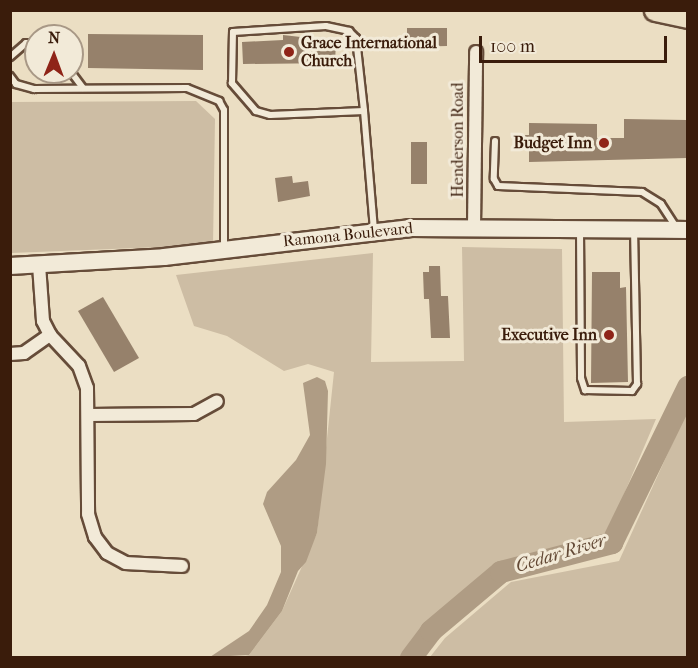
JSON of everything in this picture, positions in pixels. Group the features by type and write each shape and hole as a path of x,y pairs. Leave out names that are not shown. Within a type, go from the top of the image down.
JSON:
{"highway":[{"path":"655,10 687,17"}],"street":[{"name":"Henderson Road","path":"474,227 476,52"},
{"name":"Ramona Boulevard","path":"10,266 224,250 374,230 474,227 683,230"},
{"path":"39,265 39,306 50,335 79,366 89,415 88,514 95,537 107,553 126,563 182,566"},
{"path":"10,354 24,352 50,335"},
{"path":"89,415 194,414 217,401"}],"lane":[{"path":"364,111 270,115 247,105 232,82 233,32 326,26 349,31 356,38 364,111 374,230"},
{"path":"10,57 24,45"},
{"path":"10,76 16,84 34,89 187,88 219,101 224,110 224,250"},
{"path":"80,84 83,88"},
{"path":"495,141 494,178 498,186 642,192 661,204 683,230"},
{"path":"580,228 580,378 585,390 632,391 637,384 634,229"}],"shaded area":[{"path":"196,101 215,119 213,245 11,253 10,102"},
{"path":"462,247 562,249 564,422 656,419 607,534 498,566 426,626 402,657 242,657 249,655 282,611 317,533 334,372 308,364 284,371 227,336 194,326 176,275 373,253 371,362 464,361"},
{"path":"317,377 325,381 328,391 326,464 317,533 306,562 298,571 282,611 249,655 210,657 249,631 267,605 281,572 281,546 263,504 267,492 296,460 310,435 303,383"},
{"path":"687,411 687,657 430,657 445,638 511,582 619,561"}],"building":[{"path":"407,28 447,28 447,46 407,47"},
{"path":"88,34 203,35 203,70 88,68"},
{"name":"Grace International Church","path":"283,35 336,41 335,63 243,64 242,42 283,40"},
{"name":"Budget Inn","path":"624,119 687,120 687,158 529,162 529,148 521,148 521,135 529,135 529,123 597,124 597,138 624,138"},
{"path":"411,142 427,142 427,184 411,184"},
{"path":"292,176 293,183 308,181 310,196 278,202 275,178"},
{"path":"429,266 440,266 441,296 448,296 450,338 431,338 429,299 424,299 423,272 429,272"},
{"name":"Executive Inn","path":"592,272 620,272 620,288 626,287 628,382 591,383"},
{"path":"103,297 139,358 114,372 78,311"}],"waterway":[{"name":"Cedar River","path":"411,658 431,631 501,572 612,543 688,387"}],"place":[{"name":"Grace International Church","path":"289,52"},
{"name":"Budget Inn","path":"604,143"},
{"name":"Executive Inn","path":"609,335"}]}
